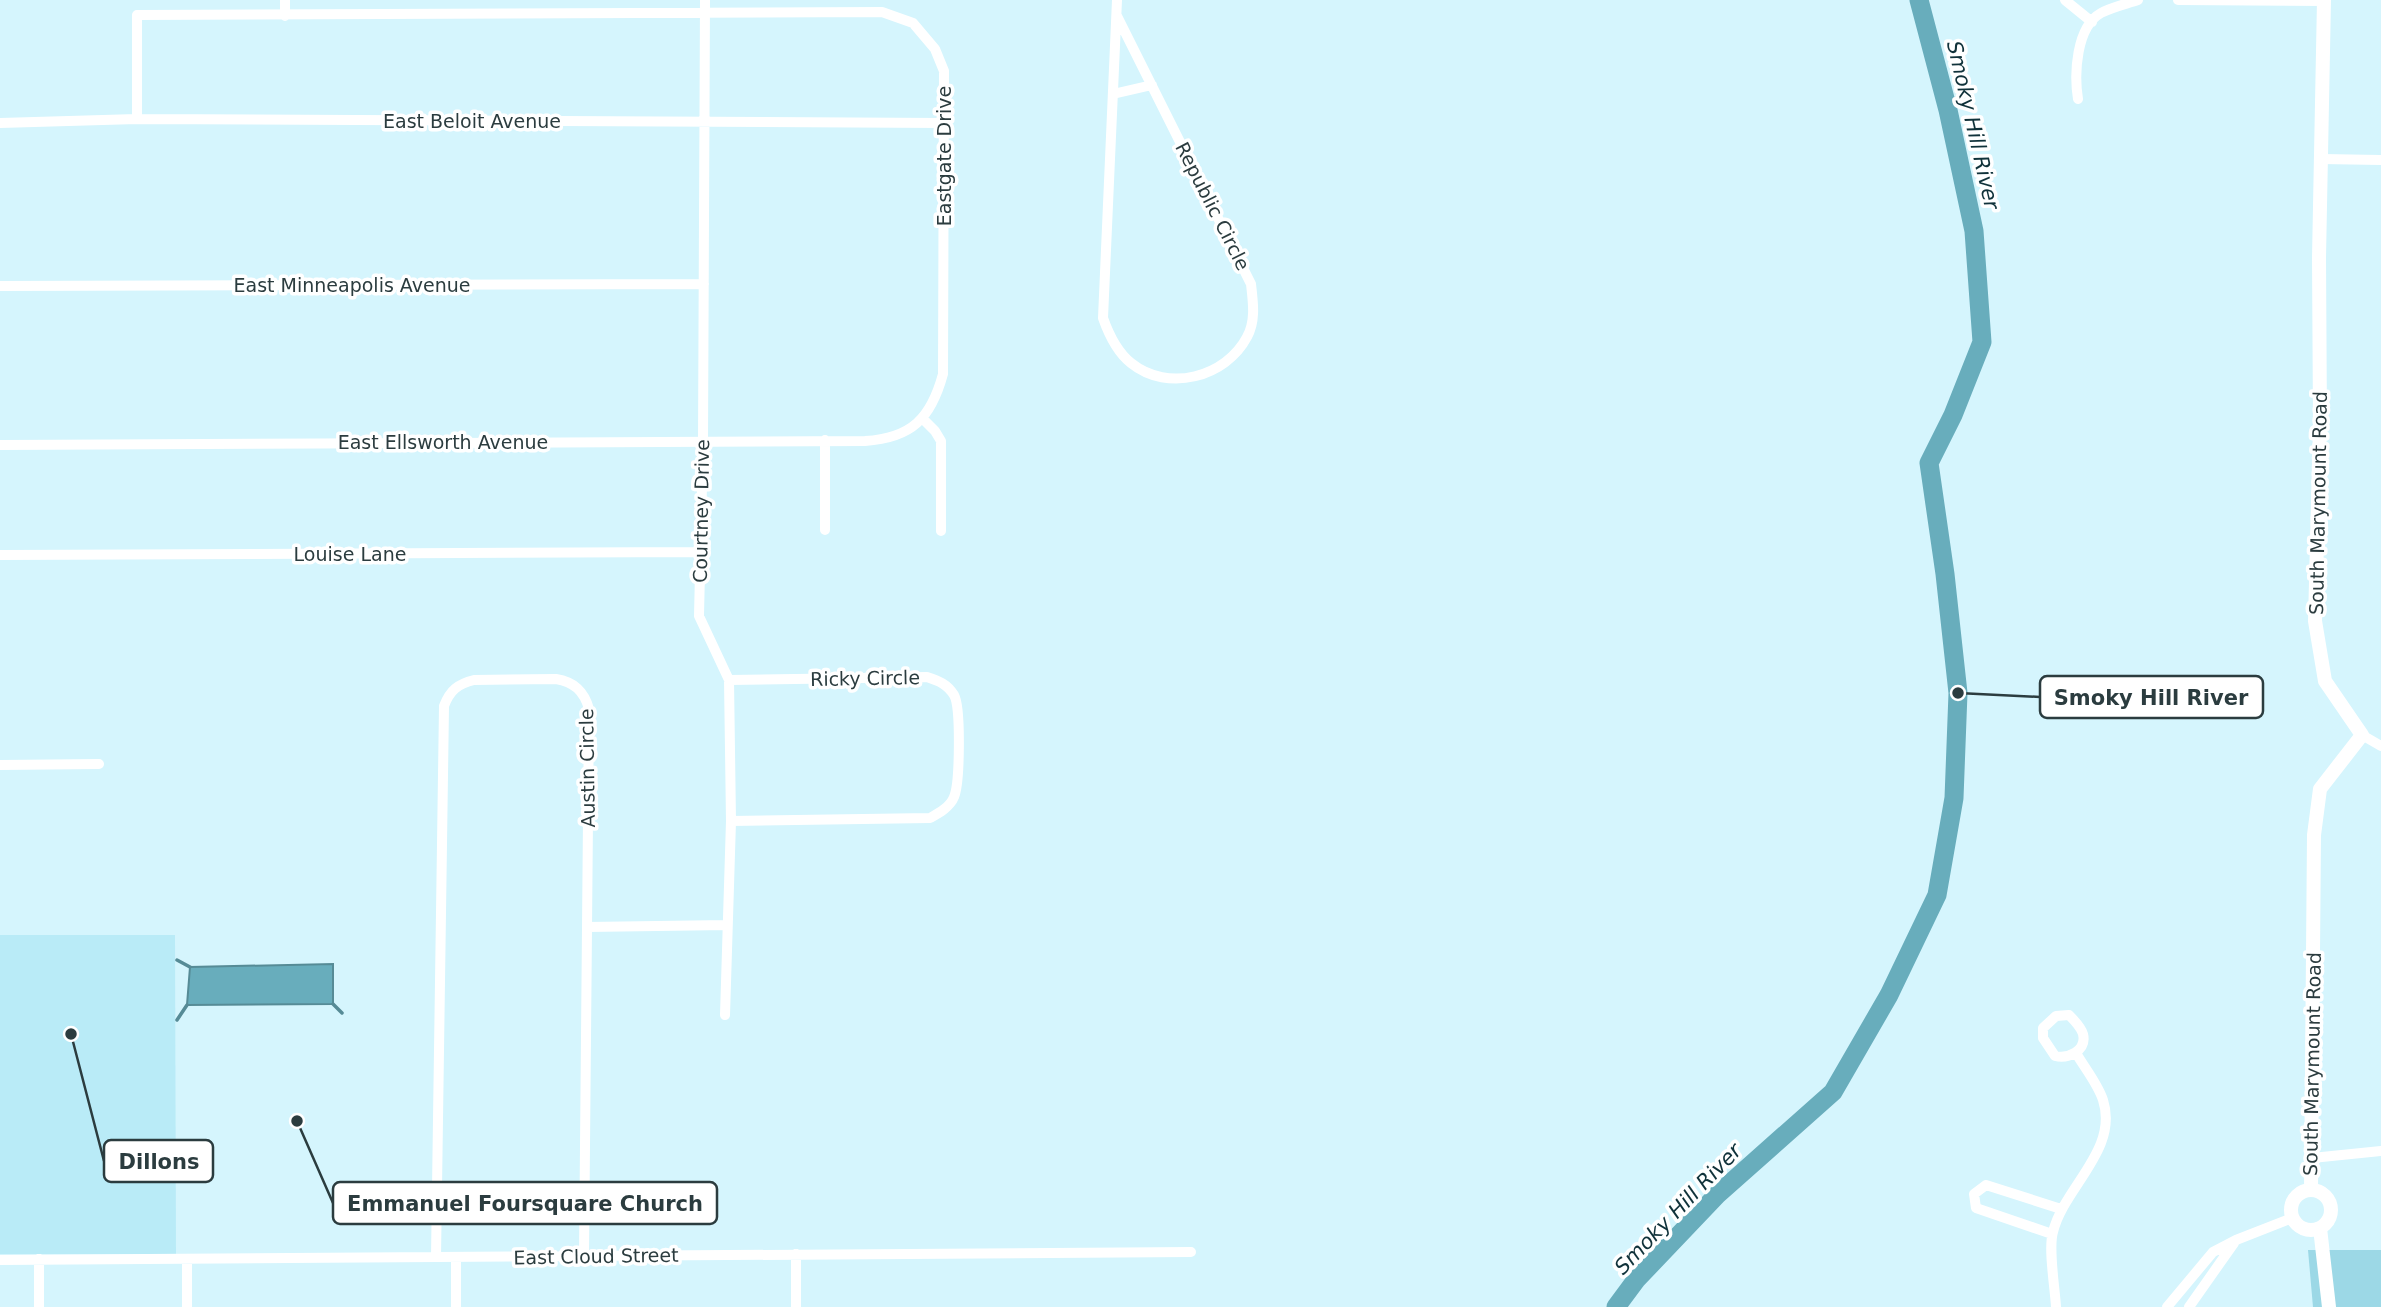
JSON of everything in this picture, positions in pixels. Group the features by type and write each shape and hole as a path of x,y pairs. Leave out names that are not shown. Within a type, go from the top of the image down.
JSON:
{"street":[{"path":"285,0 285,16"},
{"name":"Courtney Drive","path":"705,0 703,440 699,616 729,680 731,821 725,1015"},
{"name":"Republic Circle","path":"1117,0 1102,318 1112,342 1132,364 1156,375 1184,378 1211,372 1232,359 1248,335 1254,310 1251,284 1117,16"},
{"path":"2078,99 2076,83 2080,43 2092,22 2100,13 2138,0"},
{"path":"2178,0 2324,0"},
{"name":"South Marymount Road","path":"2311,1190 2314,835 2320,789 2362,735 2325,681 2315,621 2320,425 2324,0"},
{"path":"2065,1 2092,22"},
{"name":"Eastgate Drive","path":"137,119 137,15 882,12 913,23 935,49 944,71 943,374 936,398 923,419"},
{"path":"1113,94 1152,85"},
{"name":"East Beloit Avenue","path":"0,123 137,119 944,123"},
{"path":"2321,159 2381,160"},
{"name":"East Minneapolis Avenue","path":"0,286 704,284"},
{"path":"923,419 941,442 941,531"},
{"name":"East Ellsworth Avenue","path":"0,445 886,439 923,419"},
{"path":"825,440 825,530"},
{"name":"Louise Lane","path":"0,555 700,552"},
{"name":"Ricky Circle","path":"729,680 927,677 942,682 950,690 958,710 957,782 954,799 943,811 930,818 731,821"},
{"name":"Austin Circle","path":"436,1257 443,718 447,698 462,683 474,680 556,679 569,681 578,689 586,699 589,709 584,1256"},
{"path":"2362,735 2381,746"},
{"path":"0,765 99,764"},
{"path":"587,928 727,925"},
{"path":"2069,1014 2082,1031 2083,1042 2076,1053 2064,1058 2055,1056 2043,1038 2043,1028 2056,1016 2069,1014"},
{"path":"2056,1307 2052,1234 2061,1209 2098,1150 2105,1127 2103,1100 2076,1053"},
{"path":"2312,1158 2381,1151"},
{"path":"2052,1234 1976,1209 1974,1194 1986,1185 2061,1209"},
{"name":"South Marymount Road","path":"2292,1218 2292,1202 2303,1191 2311,1190 2325,1196 2331,1210 2330,1217 2320,1228 2329,1307"},
{"path":"2167,1307 2213,1252 2236,1240 2292,1218 2304,1229 2320,1228"},
{"path":"2189,1307 2236,1240"},
{"name":"East Cloud Street","path":"0,1259 1192,1252"},
{"path":"796,1254 796,1307"},
{"path":"456,1257 456,1307"},
{"path":"39,1259 39,1307"},
{"path":"187,1259 187,1307"}],"shaded area":[{"path":"0,935 175,935 176,1254 0,1254"},
{"path":"333,964 333,1004 187,1005 190,967"},
{"path":"2308,1250 2381,1250 2381,1307 2313,1307"}],"waterway":[{"name":"Smoky Hill River","path":"1616,1307 1636,1280 1717,1195 1833,1092 1889,995 1937,895 1954,798 1958,693 1929,463 1953,415 1982,342 1974,231 1948,110 1919,0"},
{"path":"177,960 190,967"},
{"path":"333,1004 342,1013"},
{"path":"177,1020 187,1005"}],"place":[{"name":"Smoky Hill River","path":"1958,693"},
{"name":"Dillons","path":"71,1034"},
{"name":"Emmanuel Foursquare Church","path":"297,1121"}]}
